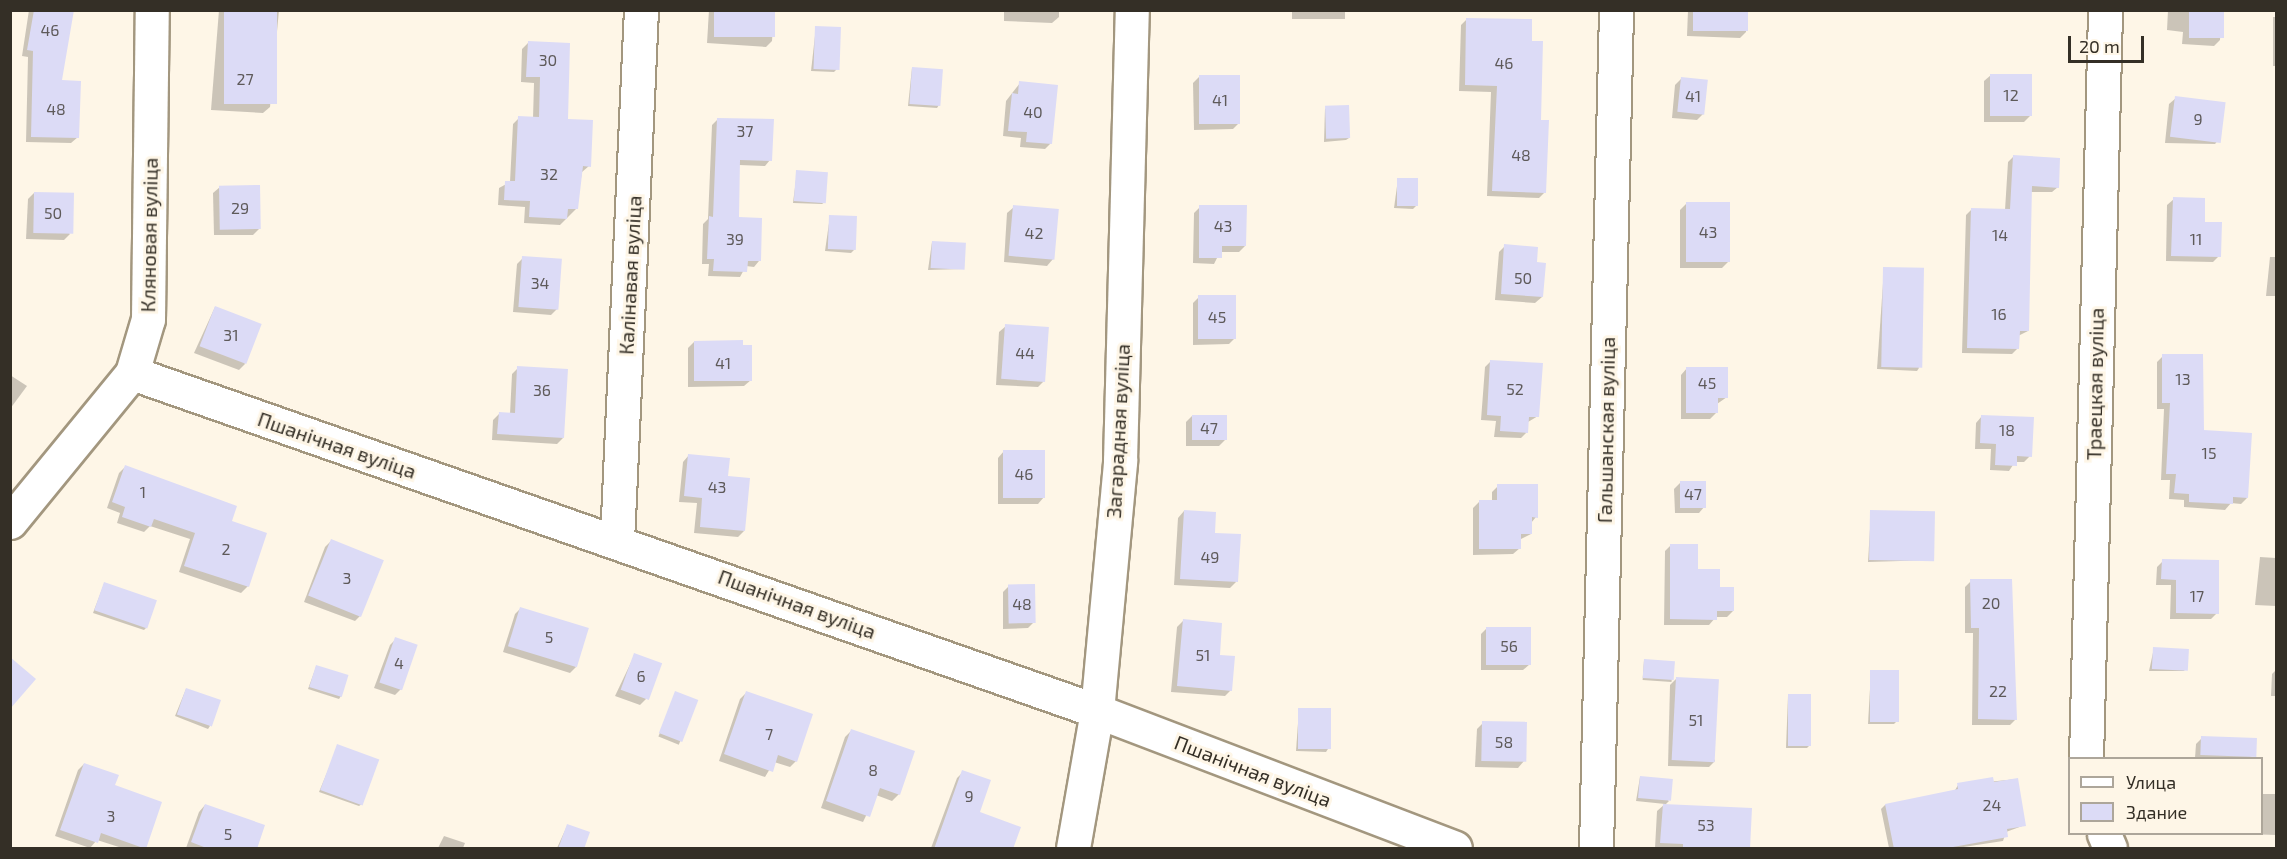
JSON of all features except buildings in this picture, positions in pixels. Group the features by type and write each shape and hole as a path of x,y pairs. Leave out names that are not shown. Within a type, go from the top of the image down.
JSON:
{"street":[{"name":"Кляновая вуліца","path":"10,522 132,373 148,319 152,10"},
{"name":"Калінавая вуліца","path":"617,540 641,10"},
{"name":"Загарадная вуліца","path":"1073,849 1097,711 1120,461 1132,10"},
{"name":"Гальшанская вуліца","path":"1596,849 1617,10"},
{"name":"Траецкая вуліца","path":"2086,757 2105,10"},
{"name":"Пшанічная вуліца","path":"132,373 617,540 1097,711 1455,849"},
{"path":"2104,835 2110,849"}]}
